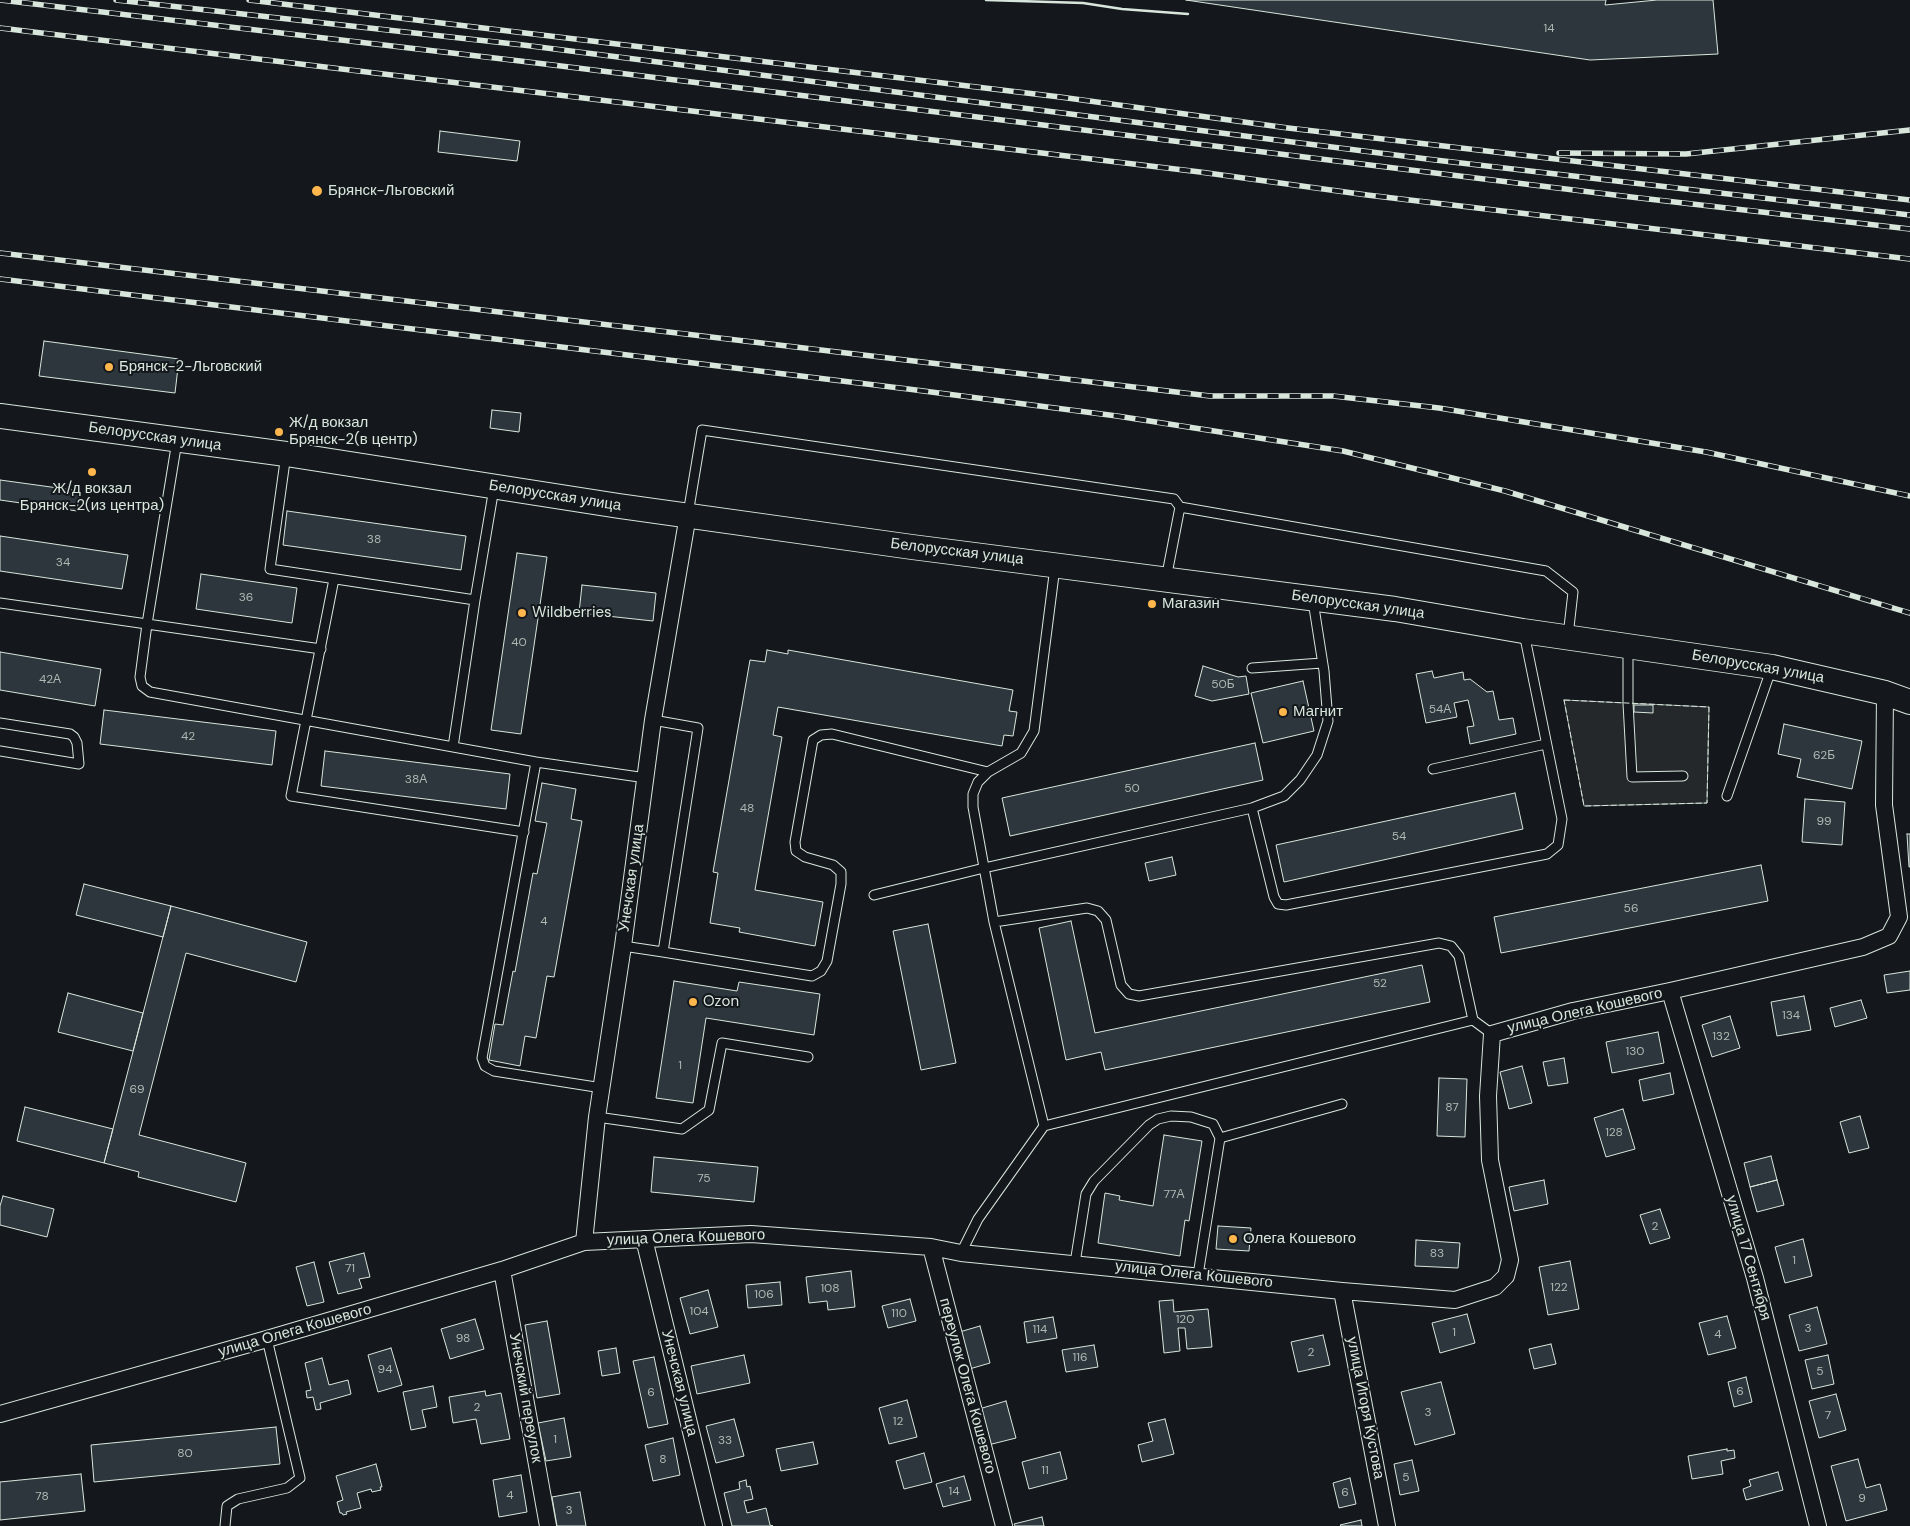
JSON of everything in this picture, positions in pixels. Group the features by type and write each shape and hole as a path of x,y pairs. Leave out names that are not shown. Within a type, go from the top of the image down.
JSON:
{"main road":[{"name":"Белорусская улица","path":"0,416 286,454 688,515 1395,609 1772,667 1885,693 1910,702"}],"street":[{"name":"Унечская улица","path":"584,1242 597,1117 623,946 653,720 688,515"},
{"name":"улица Олега Кошевого","path":"0,1414 267,1339 502,1270 584,1242 751,1234 931,1247 961,1253 1198,1275 1342,1291 1455,1300 1495,1287 1506,1276 1510,1260 1490,1160 1488,1096 1492,1034 1573,1011 1863,947 1890,936 1899,917 1884,805 1885,693"},
{"name":"улица 17 Сентября","path":"1670,991 1755,1278 1818,1526"},
{"name":"Унечская улица","path":"644,1239 714,1526"},
{"name":"переулок Олега Кошевого","path":"931,1247 1004,1526"},
{"name":"Унечский переулок","path":"502,1270 548,1526"},
{"name":"улица Игоря Кустова","path":"1342,1291 1387,1526"}],"lane":[{"path":"688,515 702,430 1174,499 1180,507 1546,572 1573,592 1568,636"},
{"path":"178,441 147,624 140,677 142,686 150,692 536,762 646,778"},
{"path":"286,454 270,569 475,600"},
{"path":"453,747 494,486"},
{"path":"1166,579 1180,507"},
{"path":"1044,1126 994,922 973,807 973,794 978,782 988,772 1021,753 1034,731 1056,564"},
{"path":"334,579 291,796 524,832"},
{"path":"874,894 1252,808 1284,796 1300,780 1317,756 1328,721 1313,598"},
{"path":"0,603 321,650"},
{"path":"1252,808 1274,897 1278,904 1286,906 1547,854 1558,845 1562,820 1523,630"},
{"path":"1628,645 1628,703 1632,777 1683,776"},
{"path":"1252,668 1322,663"},
{"path":"1727,796 1772,667"},
{"path":"653,720 698,728 663,952"},
{"path":"0,722 70,734 77,743 80,764 0,751"},
{"path":"623,946 812,976 820,971 827,961 841,884 841,872 834,865 805,858 796,851 795,842 813,740 821,735 832,734 988,772"},
{"path":"1433,769 1546,744"},
{"path":"536,762 482,1058 485,1066 494,1071 602,1088"},
{"path":"994,922 1087,908 1098,911 1106,920 1121,985 1129,994 1139,996 1439,944 1451,946 1460,956 1473,1020 1492,1034"},
{"path":"961,1253 978,1219 1044,1126 1473,1020"},
{"path":"597,1117 682,1128 709,1110 722,1043 808,1057"},
{"path":"1220,1138 1342,1104"},
{"path":"1075,1263 1086,1194 1094,1180 1149,1125 1158,1119 1171,1116 1191,1117 1213,1124 1220,1138 1198,1275"},
{"path":"225,1526 227,1506 238,1499 287,1488 300,1478 267,1339"}],"shaded area":[{"path":"1564,700 1709,707 1707,803 1584,806"}],"building":[{"path":"1186,0 1606,0 1605,5 1657,0 1713,0 1718,54 1590,60"},
{"path":"440,131 520,141 517,161 438,152"},
{"name":"Брянск-2-Льговский","path":"44,341 179,359 175,393 39,376"},
{"path":"492,410 521,413 519,432 490,428"},
{"path":"0,480 80,491 77,511 0,500"},
{"path":"287,511 466,536 461,570 283,545"},
{"path":"0,536 128,555 122,589 0,571"},
{"path":"517,553 547,557 521,734 491,730"},
{"path":"201,574 297,588 292,623 196,609"},
{"path":"582,585 656,593 653,621 579,613"},
{"path":"767,650 788,654 788,650 1013,690 1009,711 1017,712 1013,736 1004,735 1002,746 778,707 773,735 782,737 755,890 823,902 815,946 739,932 740,928 710,923 718,873 713,872 750,660 765,662"},
{"path":"0,652 101,669 95,706 0,690"},
{"path":"1203,666 1238,677 1246,676 1249,694 1212,701 1195,696"},
{"path":"1432,671 1434,678 1463,672 1464,680 1470,679 1487,692 1493,691 1499,720 1513,718 1516,734 1470,744 1467,727 1474,726 1468,700 1454,703 1457,717 1426,723 1416,674"},
{"name":"Магнит","path":"1303,681 1314,731 1263,743 1251,693"},
{"path":"1634,705 1653,705 1653,713 1634,712"},
{"path":"104,710 276,731 272,765 100,744"},
{"path":"1784,724 1862,741 1852,789 1797,777 1801,759 1778,754"},
{"path":"1255,743 1263,780 1010,836 1002,798"},
{"path":"325,751 510,774 506,809 321,786"},
{"path":"542,783 576,789 571,819 582,821 554,977 547,976 536,1038 525,1036 520,1066 489,1060 495,1024 503,1025 513,971 515,972 533,873 537,874 547,823 535,821"},
{"path":"1515,793 1523,829 1284,882 1276,845"},
{"path":"1805,799 1845,802 1842,845 1802,842"},
{"path":"1907,834 1910,834 1910,867 1909,867"},
{"path":"1172,857 1176,875 1149,881 1145,863"},
{"path":"1761,865 1768,901 1501,953 1494,917"},
{"path":"84,884 171,906 163,937 76,915"},
{"path":"171,906 307,942 296,982 186,953 139,1135 246,1163 236,1202 138,1177 139,1172 104,1163"},
{"path":"1071,921 1095,1033 1422,965 1430,1002 1105,1070 1101,1052 1066,1060 1039,928"},
{"path":"928,924 956,1063 921,1070 893,931"},
{"path":"1910,971 1910,990 1887,993 1884,975"},
{"path":"674,981 737,991 739,982 820,994 814,1035 706,1018 693,1103 656,1098"},
{"path":"68,993 143,1013 133,1051 58,1032"},
{"path":"1804,996 1811,1030 1777,1036 1771,1002"},
{"path":"1861,1000 1867,1018 1835,1027 1830,1008"},
{"path":"1730,1016 1740,1048 1712,1057 1702,1025"},
{"path":"1658,1032 1664,1063 1612,1073 1606,1042"},
{"path":"1564,1058 1568,1083 1548,1086 1543,1062"},
{"path":"1522,1066 1532,1103 1509,1109 1500,1072"},
{"path":"1670,1073 1674,1094 1643,1101 1639,1080"},
{"path":"1439,1078 1467,1079 1465,1137 1437,1136"},
{"path":"25,1107 113,1129 104,1163 17,1141"},
{"path":"1623,1109 1635,1149 1606,1157 1594,1118"},
{"path":"1860,1116 1869,1148 1849,1153 1840,1122"},
{"path":"1164,1135 1202,1141 1189,1221 1185,1220 1180,1256 1098,1243 1105,1193 1120,1196 1119,1200 1153,1206"},
{"path":"1771,1156 1777,1180 1750,1187 1744,1163"},
{"path":"654,1157 758,1167 754,1202 651,1192"},
{"path":"1544,1180 1548,1204 1514,1211 1509,1187"},
{"path":"1777,1180 1784,1205 1757,1212 1750,1187"},
{"path":"3,1196 54,1209 47,1237 0,1225 0,1206"},
{"path":"1660,1209 1670,1238 1650,1244 1640,1215"},
{"name":"Олега Кошевого","path":"1218,1226 1251,1228 1249,1251 1216,1249"},
{"path":"1803,1239 1812,1276 1785,1283 1775,1247"},
{"path":"1416,1240 1460,1243 1458,1268 1415,1266"},
{"path":"364,1253 370,1277 359,1279 362,1288 338,1294 329,1262"},
{"path":"1570,1261 1579,1309 1548,1315 1539,1267"},
{"path":"314,1262 324,1302 307,1306 296,1267"},
{"path":"851,1271 855,1307 828,1310 827,1301 809,1303 806,1277"},
{"path":"780,1282 782,1305 748,1308 746,1285"},
{"path":"708,1290 718,1327 690,1334 680,1298"},
{"path":"910,1299 916,1321 888,1328 882,1306"},
{"path":"1173,1300 1174,1312 1208,1309 1212,1347 1187,1349 1185,1328 1178,1328 1180,1351 1164,1353 1159,1301"},
{"path":"1817,1307 1827,1344 1799,1351 1789,1315"},
{"path":"1467,1314 1475,1343 1440,1353 1432,1323"},
{"path":"1727,1316 1736,1348 1708,1355 1699,1323"},
{"path":"1053,1317 1057,1338 1027,1343 1024,1322"},
{"path":"475,1319 484,1349 450,1359 441,1329"},
{"path":"547,1321 560,1394 537,1398 525,1325"},
{"path":"980,1326 990,1363 966,1370 956,1333"},
{"path":"1323,1335 1330,1365 1298,1372 1291,1342"},
{"path":"1551,1344 1556,1364 1534,1369 1529,1349"},
{"path":"1094,1345 1098,1367 1066,1372 1062,1350"},
{"path":"391,1348 402,1385 378,1392 368,1355"},
{"path":"616,1348 620,1373 602,1376 598,1351"},
{"path":"744,1355 750,1383 697,1394 691,1366"},
{"path":"1828,1355 1834,1384 1812,1389 1805,1360"},
{"path":"654,1357 668,1424 648,1428 633,1361"},
{"path":"322,1358 329,1385 348,1380 351,1394 320,1403 321,1409 316,1410 313,1397 307,1398 306,1391 311,1390 305,1363"},
{"path":"1746,1377 1752,1402 1734,1407 1728,1382"},
{"path":"1441,1382 1455,1434 1415,1445 1401,1392"},
{"path":"433,1386 437,1407 422,1410 426,1427 411,1430 403,1392"},
{"path":"485,1391 486,1396 501,1393 510,1439 481,1444 476,1419 453,1423 449,1397"},
{"path":"1836,1394 1846,1430 1819,1438 1809,1401"},
{"path":"907,1400 917,1437 889,1444 879,1408"},
{"path":"1006,1401 1016,1438 988,1445 979,1409"},
{"path":"564,1418 571,1457 546,1461 538,1423"},
{"path":"734,1419 744,1456 716,1463 706,1426"},
{"path":"1165,1419 1174,1454 1142,1462 1138,1445 1153,1441 1148,1423"},
{"path":"276,1427 280,1464 94,1482 91,1445"},
{"path":"673,1438 680,1475 653,1481 645,1445"},
{"path":"813,1442 818,1464 781,1471 776,1449"},
{"path":"1727,1449 1727,1451 1734,1450 1735,1458 1721,1461 1723,1474 1692,1479 1688,1456"},
{"path":"1060,1452 1067,1479 1029,1489 1022,1462"},
{"path":"924,1453 932,1482 904,1489 896,1461"},
{"path":"1858,1459 1866,1488 1880,1484 1887,1510 1846,1521 1831,1466"},
{"path":"1412,1460 1419,1491 1400,1495 1394,1464"},
{"path":"376,1464 382,1487 380,1487 381,1490 372,1492 371,1489 357,1493 361,1508 346,1512 347,1514 343,1515 340,1513 337,1502 343,1500 336,1476"},
{"path":"1778,1472 1783,1490 1746,1500 1743,1489 1751,1486 1749,1480"},
{"path":"81,1474 85,1511 0,1520 0,1482"},
{"path":"521,1475 527,1512 499,1517 493,1480"},
{"path":"964,1476 971,1500 943,1507 936,1484"},
{"path":"1350,1478 1356,1504 1339,1508 1333,1483"},
{"path":"746,1480 747,1487 750,1486 753,1499 744,1501 747,1513 766,1508 770,1525 773,1526 732,1526 724,1493 740,1489 739,1482"},
{"path":"580,1492 586,1526 557,1526 552,1497"},
{"path":"1042,1517 1044,1526 1015,1526 1014,1524"},
{"path":"1361,1520 1362,1526 1340,1525"}],"railway":[{"path":"0,0 1910,229"},
{"path":"116,0 523,45 1435,160 1910,215"},
{"path":"249,0 1060,97 1288,128 1910,200"},
{"path":"0,28 1200,172 1367,195 1910,259"},
{"path":"1559,153 1686,154 1910,130"},
{"path":"0,253 1210,396 1333,396 1439,408 1706,452 1910,496"},
{"path":"0,279 908,389 1117,416 1343,451 1505,491 1910,613"}],"fence":[{"path":"1564,700 1709,707 1707,803 1584,806 1564,700"}],"wall":[{"path":"986,0 1083,3 1122,9 1188,14"}],"place":[{"name":"Брянск-Льговский","path":"317,191"},
{"name":"Брянск-2-Льговский","path":"109,367"},
{"name":"Ж/д вокзал Брянск-2(в центр)","path":"279,432"},
{"name":"Ж/д вокзал Брянск-2(из центра)","path":"92,472"},
{"name":"Магазин","path":"1152,604"},
{"name":"Wildberries","path":"522,613"},
{"name":"Магнит","path":"1283,712"},
{"name":"Ozon","path":"693,1002"},
{"name":"Олега Кошевого","path":"1233,1239"}]}
